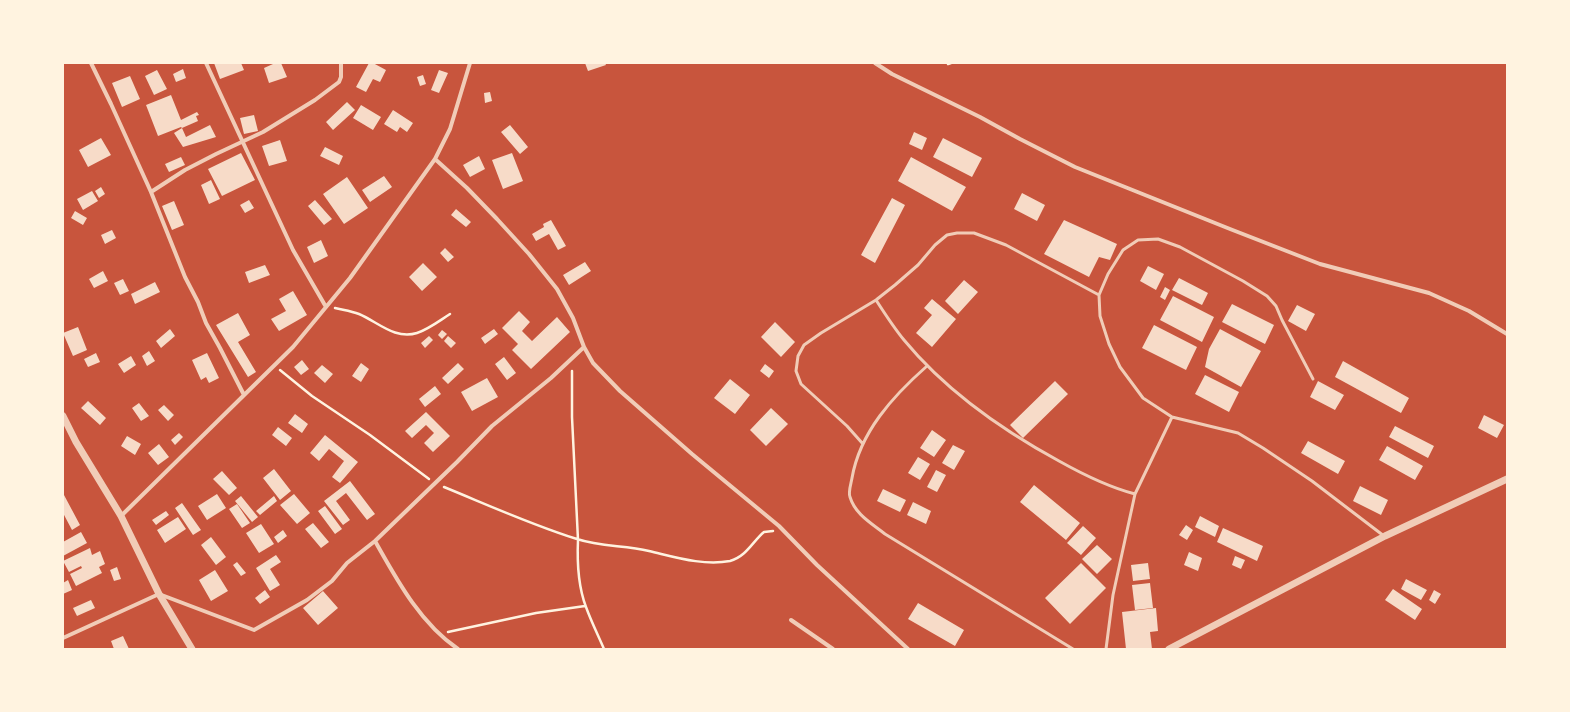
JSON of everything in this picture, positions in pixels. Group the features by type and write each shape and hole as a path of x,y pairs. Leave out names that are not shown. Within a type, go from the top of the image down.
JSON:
{"street":[{"path":"91,63 151,192 185,277 198,302 206,323 244,395"},
{"path":"206,63 293,250 326,307"},
{"path":"151,192 185,170 263,132 330,89 339,82 341,77 341,63"},
{"path":"121,516 293,347 381,236 436,160 450,130 470,63"},
{"path":"874,63 892,74 980,117 1075,167 1320,264 1430,293 1469,311 1507,334"},
{"path":"436,160 467,188 497,219 529,254 557,289 573,318 584,347 593,363 620,391 692,454 779,526 817,564 908,649"},
{"path":"63,638 160,594 254,630 307,600 332,581 347,563 375,541 492,426 551,378 584,347"},
{"path":"63,416 76,442 121,516 160,594 192,649"},
{"path":"1169,649 1385,536 1507,479"},
{"path":"375,541 409,598 424,618 438,634 458,649"},
{"path":"791,620 833,649"}],"lane":[{"path":"863,444 847,426 801,384 796,370 798,356 804,345 876,300 912,270 935,245 947,235 974,233 1006,245 1099,295"},
{"path":"1313,379 1276,306 1267,296 1180,247 1158,238 1138,240 1123,250 1108,274 1099,295 1100,316 1108,344 1120,367 1143,398 1172,417 1238,433 1312,481 1385,536"},
{"path":"876,300 903,340 927,366 957,393 983,413 1034,448 1095,480 1119,490 1135,494"},
{"path":"927,366 894,398 880,416 863,444 853,471 849,495 859,514 885,534 919,556 984,593 1073,649"},
{"path":"1106,649 1113,595 1135,494 1172,417"}],"path":[{"path":"326,307 360,314 394,333 408,335 425,329 450,314"},
{"path":"571,358 572,417 578,540 577,555 580,580 586,606 604,649"},
{"path":"274,365 317,399 370,435 418,472 435,483 517,517 578,540 606,546 648,551 694,561 713,562 731,560 750,549 764,532 777,531"},
{"path":"438,634 536,613 586,606"}],"building":[{"path":"214,63 241,63 244,70 220,79"},
{"path":"272,63 281,63 287,77 269,83 264,68 273,64"},
{"path":"369,63 373,63 386,70 380,82 373,79 366,92 356,87"},
{"path":"585,63 605,63 606,65 588,71"},
{"path":"183,69 186,78 176,82 173,74"},
{"path":"157,70 167,89 154,95 145,76"},
{"path":"439,70 448,73 439,93 431,90"},
{"path":"423,75 426,84 420,86 417,77"},
{"path":"130,76 140,99 122,107 112,83"},
{"path":"490,92 492,101 485,103 484,93"},
{"path":"171,95 181,120 197,112 199,115 196,116 198,121 158,136 146,105"},
{"path":"347,102 355,110 333,130 326,122"},
{"path":"361,105 381,117 373,130 353,118"},
{"path":"393,110 413,123 407,132 400,127 397,132 384,124"},
{"path":"254,115 258,131 244,134 240,118"},
{"path":"210,125 216,137 183,147 174,133 182,128 186,137"},
{"path":"510,125 528,147 520,154 501,132"},
{"path":"914,132 927,138 922,150 909,144"},
{"path":"101,138 111,155 88,167 79,150"},
{"path":"943,138 982,158 972,177 933,157"},
{"path":"280,140 287,161 269,166 262,146"},
{"path":"325,147 343,156 339,165 320,156"},
{"path":"241,153 255,180 222,196 208,169"},
{"path":"512,153 523,181 503,189 492,160"},
{"path":"479,156 485,169 470,177 463,165"},
{"path":"181,157 185,165 169,172 165,164"},
{"path":"911,157 966,187 952,211 898,181"},
{"path":"384,176 392,187 370,202 362,190"},
{"path":"347,177 368,208 344,224 323,194"},
{"path":"211,180 220,199 209,204 201,185"},
{"path":"101,187 105,194 99,198 95,191"},
{"path":"92,191 98,201 83,210 77,199"},
{"path":"1022,193 1045,205 1037,221 1014,209"},
{"path":"892,198 905,205 875,263 861,255"},
{"path":"249,200 254,208 245,213 240,205"},
{"path":"315,200 332,219 324,225 308,206"},
{"path":"174,201 184,225 172,230 162,206"},
{"path":"456,209 471,222 466,227 451,215"},
{"path":"75,211 87,218 83,225 71,218"},
{"path":"551,220 566,246 558,250 549,234 536,241 532,234 544,227 543,224"},
{"path":"1064,220 1117,244 1110,260 1099,257 1089,277 1044,254"},
{"path":"112,230 116,238 105,244 101,235"},
{"path":"321,240 328,256 314,263 307,247"},
{"path":"445,248 454,257 448,262 440,253"},
{"path":"585,262 591,271 569,285 563,275"},
{"path":"423,263 437,277 422,291 409,277"},
{"path":"265,265 270,275 249,283 245,272"},
{"path":"1148,266 1164,274 1156,290 1140,281"},
{"path":"103,271 108,281 94,288 89,279"},
{"path":"1179,278 1208,293 1202,305 1172,290"},
{"path":"123,279 129,291 120,295 114,283"},
{"path":"964,280 978,292 958,314 945,301"},
{"path":"155,282 160,292 135,304 131,294"},
{"path":"1165,287 1170,290 1165,300 1160,297"},
{"path":"293,291 307,315 279,331 271,319 286,311 279,299"},
{"path":"1173,296 1214,317 1202,342 1160,320"},
{"path":"932,299 956,319 932,347 916,333 932,315 924,308"},
{"path":"1232,304 1274,325 1265,344 1222,322"},
{"path":"1297,305 1315,314 1306,331 1288,321"},
{"path":"519,311 530,322 522,331 532,341 557,317 570,332 531,369 512,350 518,344 502,328"},
{"path":"238,313 250,335 238,342 256,372 248,377 216,325"},
{"path":"775,322 795,342 781,357 761,337"},
{"path":"1154,325 1197,347 1186,370 1142,348"},
{"path":"78,327 87,350 73,356 63,333"},
{"path":"170,329 175,336 161,348 156,341"},
{"path":"494,329 498,334 485,344 481,338"},
{"path":"1220,329 1261,351 1241,387 1205,367 1209,349"},
{"path":"442,330 447,334 442,339 438,335"},
{"path":"429,336 433,340 425,348 421,343"},
{"path":"448,336 456,343 451,348 444,341"},
{"path":"149,351 155,361 147,366 142,356"},
{"path":"96,353 100,362 88,367 84,359"},
{"path":"207,353 219,378 209,383 206,377 201,380 192,360"},
{"path":"131,356 136,365 124,373 118,364"},
{"path":"504,357 516,373 507,380 495,364"},
{"path":"302,360 309,369 301,375 294,367"},
{"path":"1343,361 1409,398 1401,413 1335,377"},
{"path":"361,363 369,369 361,382 352,376"},
{"path":"458,363 464,369 448,384 442,378"},
{"path":"765,364 774,371 769,378 760,371"},
{"path":"322,365 333,374 325,383 314,373"},
{"path":"1205,375 1239,392 1229,412 1195,394"},
{"path":"487,378 498,397 472,411 461,392"},
{"path":"730,379 750,395 735,414 714,398"},
{"path":"1055,381 1068,394 1023,438 1010,425"},
{"path":"1318,381 1344,395 1335,410 1310,397"},
{"path":"435,386 441,394 425,407 419,399"},
{"path":"88,401 106,418 100,425 81,408"},
{"path":"139,403 149,416 141,421 132,408"},
{"path":"164,405 174,415 168,421 158,410"},
{"path":"771,408 788,424 766,446 750,430"},
{"path":"426,412 450,436 433,452 424,443 434,433 426,425 412,438 405,431"},
{"path":"295,414 308,424 302,433 288,423"},
{"path":"1484,415 1504,425 1497,438 1478,428"},
{"path":"1395,426 1434,446 1428,458 1389,437"},
{"path":"278,427 292,438 286,446 272,435"},
{"path":"932,430 946,440 934,457 920,448"},
{"path":"179,433 183,437 175,445 171,440"},
{"path":"325,435 358,462 340,483 332,477 344,461 329,449 319,461 310,453"},
{"path":"127,436 141,444 135,455 121,446"},
{"path":"1308,441 1345,461 1338,474 1301,453"},
{"path":"159,444 169,457 158,465 148,453"},
{"path":"953,445 965,451 954,470 942,463"},
{"path":"1387,446 1423,466 1415,480 1379,460"},
{"path":"918,457 930,464 920,480 908,473"},
{"path":"274,469 291,491 280,500 263,478"},
{"path":"936,470 946,475 937,492 927,487"},
{"path":"222,471 237,488 229,495 213,479"},
{"path":"350,481 375,514 367,520 346,493 336,501 350,520 343,525 324,501"},
{"path":"1034,485 1080,523 1066,540 1020,502"},
{"path":"1360,486 1388,500 1381,515 1353,501"},
{"path":"883,489 906,500 900,512 877,501"},
{"path":"217,494 226,508 207,520 198,506"},
{"path":"294,494 310,513 297,524 280,505"},
{"path":"64,495 80,525 72,530 63,513"},
{"path":"241,496 258,517 252,522 235,501"},
{"path":"274,496 277,501 260,515 256,511"},
{"path":"913,502 931,511 926,524 907,515"},
{"path":"182,503 201,530 193,535 175,508"},
{"path":"237,504 250,523 242,528 229,509"},
{"path":"325,506 342,529 335,534 318,511"},
{"path":"166,511 169,515 156,525 152,520"},
{"path":"1200,516 1219,526 1215,537 1195,527"},
{"path":"178,517 186,529 165,543 157,530"},
{"path":"313,523 329,542 321,548 305,529"},
{"path":"261,524 274,544 259,553 246,533"},
{"path":"1186,525 1193,530 1187,540 1179,535"},
{"path":"1083,526 1096,538 1081,555 1067,543"},
{"path":"1223,528 1263,546 1257,561 1217,542"},
{"path":"283,530 287,536 278,543 274,537"},
{"path":"81,532 87,543 63,556 63,542"},
{"path":"211,537 226,557 216,565 201,545"},
{"path":"1097,545 1112,559 1097,574 1082,559"},
{"path":"90,548 92,555 100,551 105,564 99,567 102,573 76,586 70,574 82,568 81,566 69,572 63,561"},
{"path":"1189,552 1202,558 1198,571 1184,565"},
{"path":"276,555 281,562 270,569 280,585 270,591 256,568"},
{"path":"1235,556 1245,560 1241,569 1232,565"},
{"path":"237,562 246,573 241,576 233,565"},
{"path":"1081,563 1106,588 1070,624 1045,598"},
{"path":"1148,563 1150,579 1133,581 1131,565"},
{"path":"117,567 121,579 114,581 110,570"},
{"path":"215,570 228,591 211,601 199,580"},
{"path":"1406,579 1427,590 1421,600 1401,589"},
{"path":"68,580 72,590 63,594 63,583"},
{"path":"1150,583 1153,608 1135,610 1132,585"},
{"path":"1393,589 1422,609 1415,620 1385,600"},
{"path":"265,590 270,597 260,604 255,598"},
{"path":"1434,590 1441,594 1435,604 1429,600"},
{"path":"323,591 338,608 318,625 303,608"},
{"path":"91,600 95,608 77,616 73,608"},
{"path":"918,603 964,630 955,646 908,619"},
{"path":"1156,608 1158,631 1150,632 1152,649 1126,649 1122,612"},
{"path":"123,636 129,649 114,649 111,641"}]}
